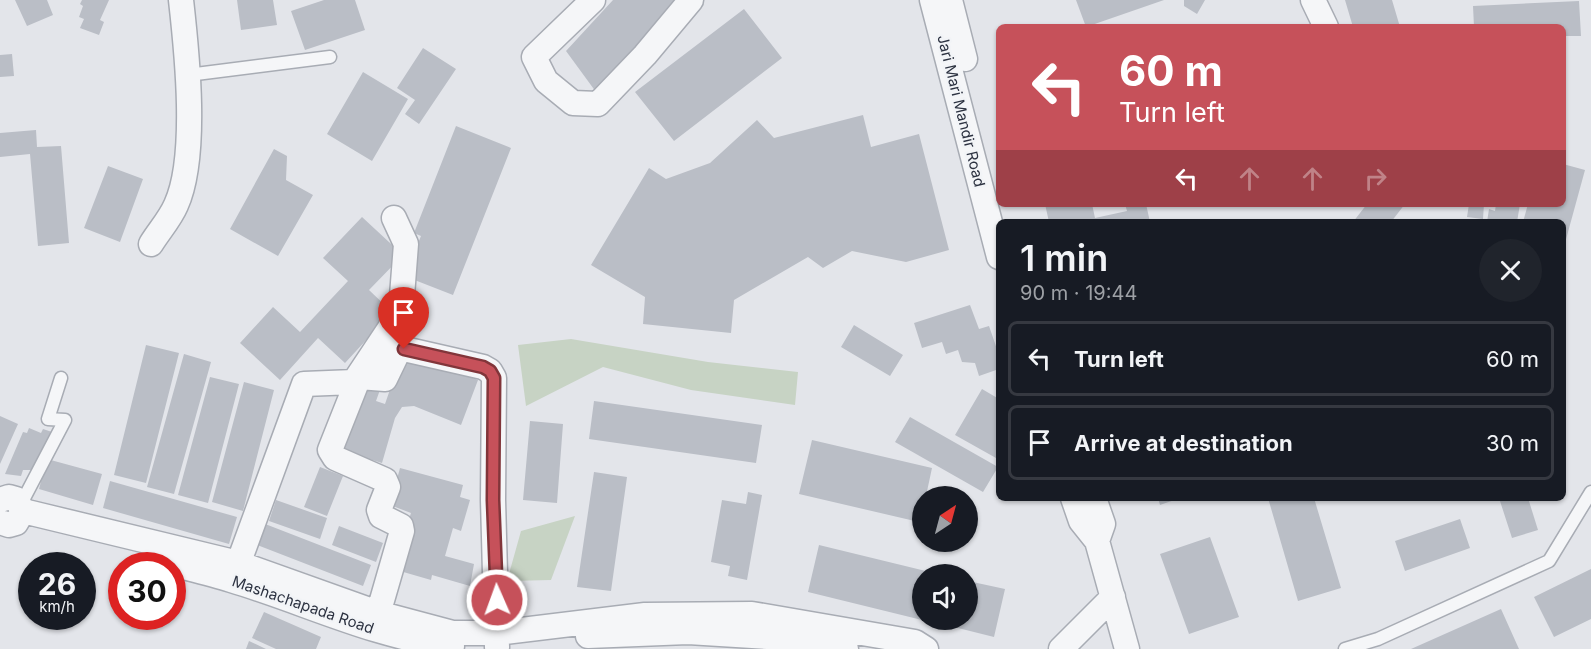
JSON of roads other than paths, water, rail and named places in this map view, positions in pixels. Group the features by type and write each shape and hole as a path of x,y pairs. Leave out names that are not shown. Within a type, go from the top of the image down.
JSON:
{"street":[{"path":"152,244 176,205 186,173 188,75 181,0"},
{"path":"593,0 534,57 546,81 573,103 598,104 645,56 691,0"},
{"name":"Jari Mari Mandir Road","path":"932,0 996,223"},
{"path":"950,0 996,183"},
{"path":"1313,0 1325,24"},
{"path":"235,572 304,384 354,382 390,328 402,296 406,244 394,218"},
{"path":"376,622 402,531 401,526 381,516 380,510 388,487 385,480 332,456 330,450 359,377 387,378 399,350 404,349 483,367 490,371 494,378 493,500 485,642"},
{"path":"1074,501 1081,521 1097,541 1127,649"},
{"path":"1095,501 1103,524 1097,541"},
{"name":"Mashachapada Road","path":"9,516 235,572 376,622 420,642 485,642 585,636 688,623 783,628 846,649"},
{"path":"1061,649 1113,597"},
{"path":"783,628 915,642 926,649"}],"lane":[{"path":"188,75 330,57"},
{"path":"9,516 65,420 48,419 60,378"},
{"path":"1345,649 1378,639 1549,561 1591,492"}]}
